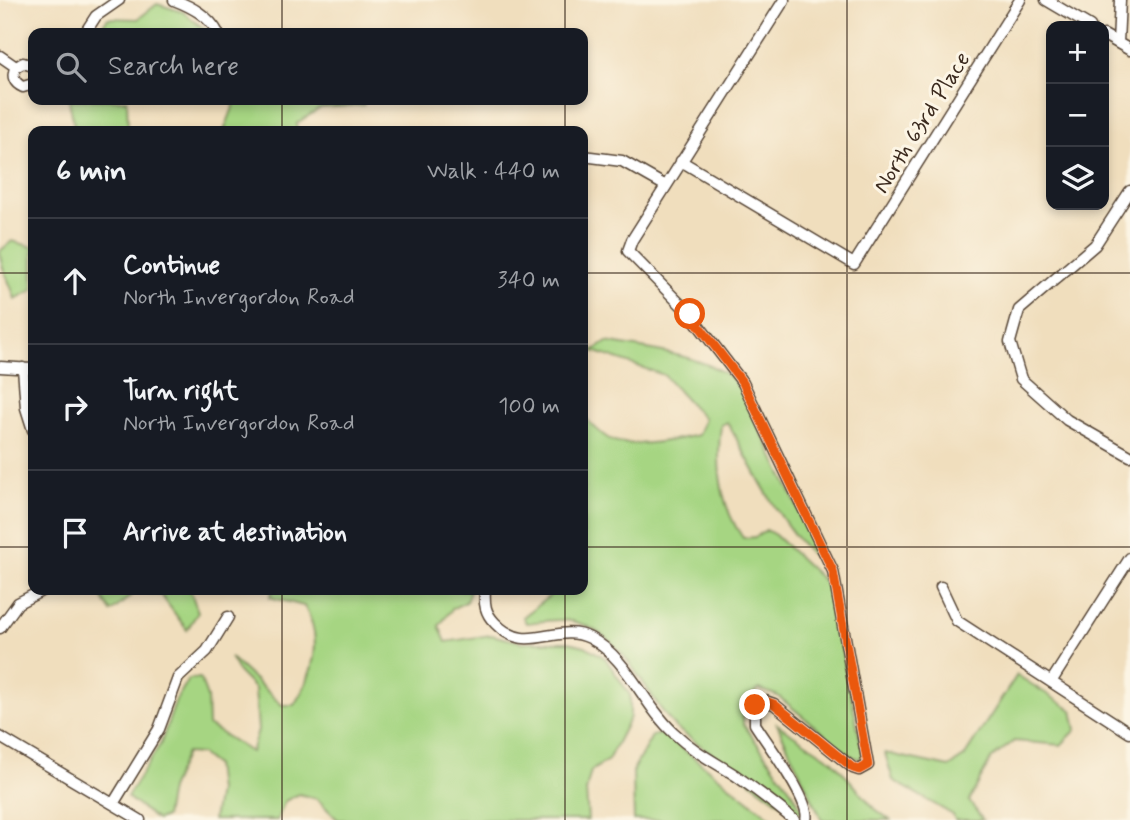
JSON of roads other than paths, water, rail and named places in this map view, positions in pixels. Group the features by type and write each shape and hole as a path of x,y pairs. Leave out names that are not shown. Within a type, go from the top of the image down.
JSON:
{"street":[{"path":"88,28 96,16 118,0"},
{"path":"174,0 190,6 212,22 215,28"},
{"path":"784,0 681,161 628,251 690,314 743,383 833,571 868,765 859,770 853,768 774,704 765,701 755,705 753,713 755,724 790,778 808,813 806,820"},
{"name":"North 63rd Place","path":"681,161 854,264 1020,0"},
{"path":"1046,0 1082,21"},
{"path":"1118,43 1120,0"},
{"path":"1109,38 1130,50"},
{"path":"0,56 16,67"},
{"path":"28,64 23,63 16,67 13,75 16,83 23,87 28,86"},
{"path":"588,157 622,161 666,186"},
{"path":"1130,191 1095,245 1018,310 1010,342 1021,379 1067,420 1130,456"},
{"path":"0,367 28,369 28,414"},
{"path":"1051,682 1130,558"},
{"path":"941,587 957,621 1130,733"},
{"path":"0,628 18,603 33,595"},
{"path":"485,595 484,604 489,617 503,631 518,639 530,640 570,633 589,638 615,656 658,719 702,758 734,775 794,820"},
{"path":"113,804 159,729 178,678 206,651 228,617"},
{"path":"0,737 140,820"}]}
